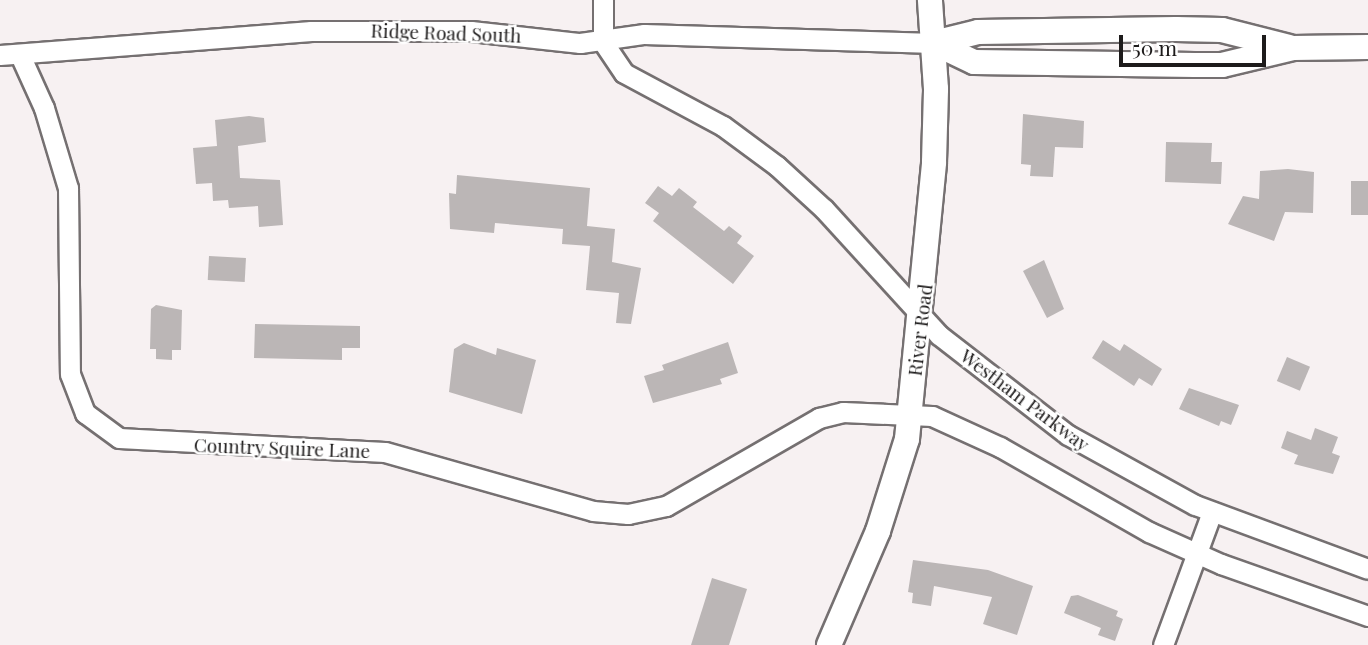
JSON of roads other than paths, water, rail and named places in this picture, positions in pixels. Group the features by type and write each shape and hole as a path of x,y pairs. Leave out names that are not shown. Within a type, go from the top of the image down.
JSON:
{"main road":[{"name":"River Road","path":"829,645 878,531 910,414 922,317 934,162 934,43 930,0"},
{"path":"934,43 978,32 1176,29 1222,30 1293,48"},
{"path":"934,43 974,62 1195,65 1222,65 1293,48 1368,47"}],"street":[{"path":"603,0 603,42"},
{"name":"Ridge Road South","path":"0,55 311,31 444,30 603,42 643,34 934,43"},
{"name":"Westham Parkway","path":"603,42 624,73 723,126 777,166 824,209 922,317 1089,449 1213,512 1368,569"},
{"name":"Country Squire Lane","path":"20,55 44,108 68,188 70,374 85,413 119,438 201,445 340,446 385,452 593,511 628,514 666,506 819,418 843,412 910,414"},
{"path":"910,414 956,425 1149,533 1368,616"},
{"path":"1163,645 1194,552 1213,512"}]}
